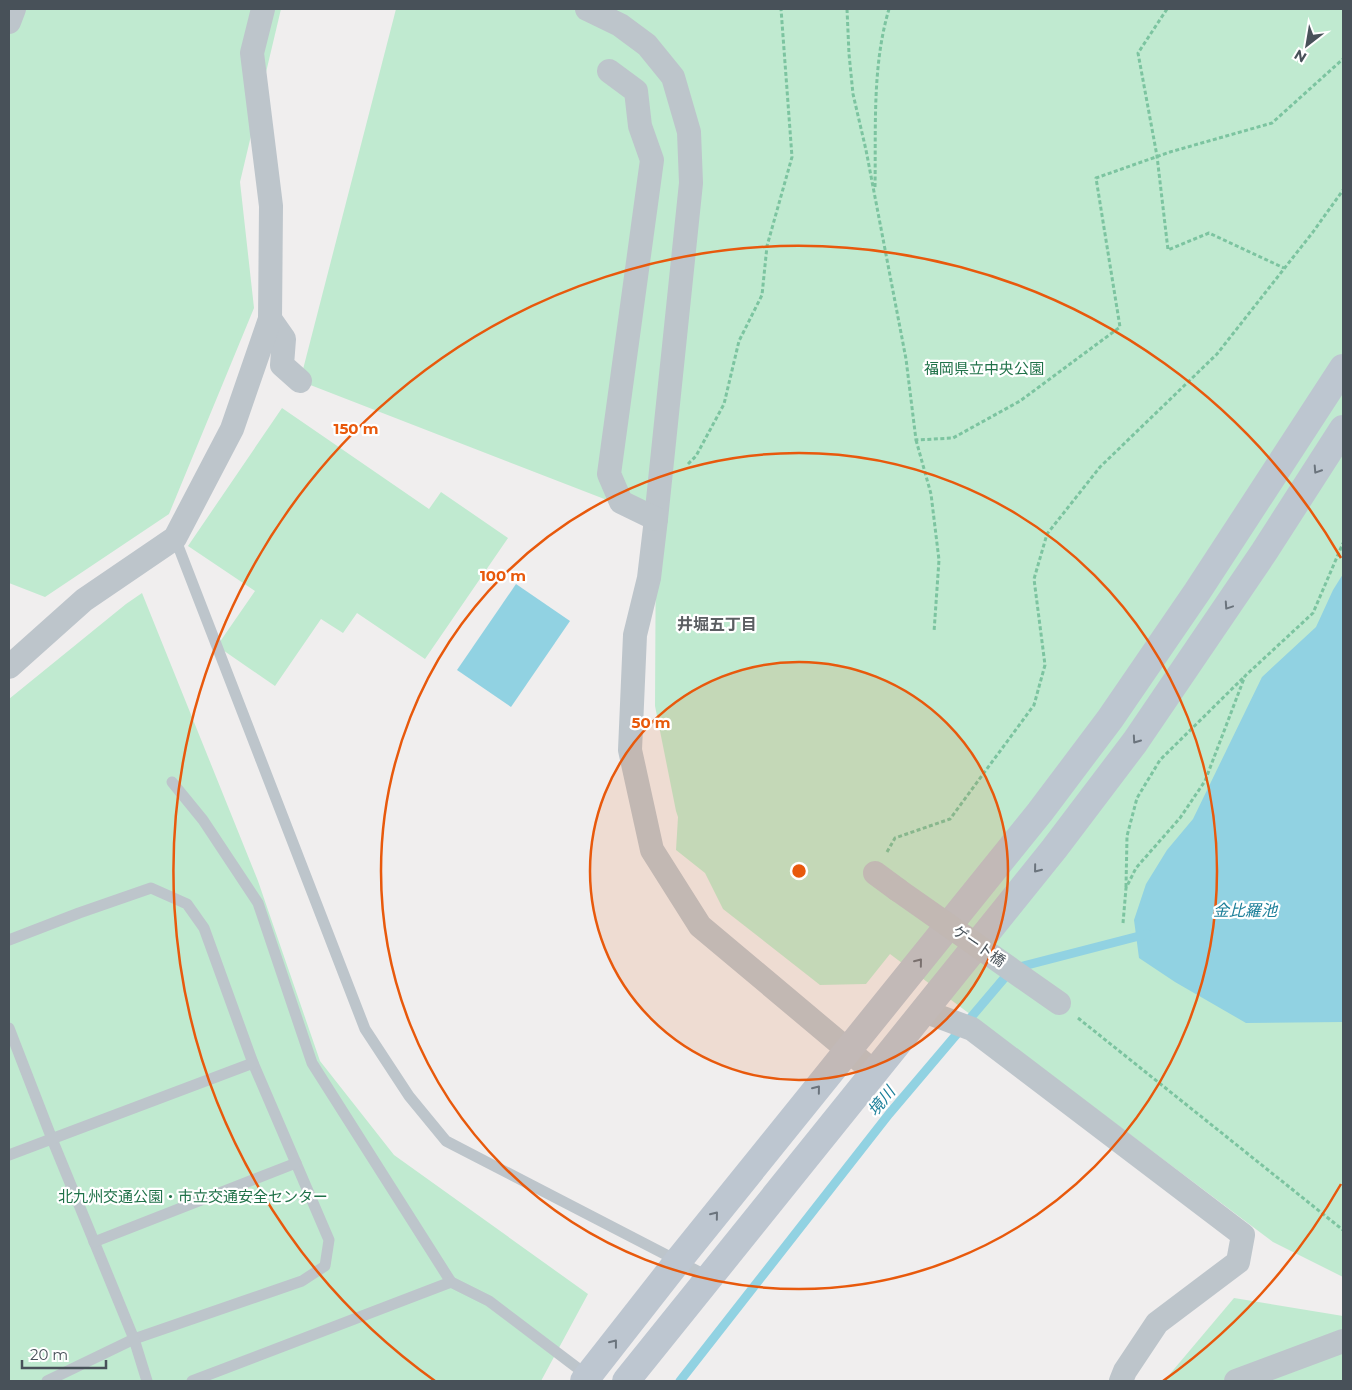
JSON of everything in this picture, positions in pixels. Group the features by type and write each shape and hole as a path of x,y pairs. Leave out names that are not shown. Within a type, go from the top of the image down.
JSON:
{"street":[{"path":"9,22 14,9"},
{"path":"9,667 84,600 174,538 232,429 270,319 271,206 259,124 252,53 262,9"},
{"path":"586,9 620,25 647,45 673,77 689,132 691,183 656,519 648,578 636,635 630,750 652,850 700,926 874,1072"},
{"path":"609,71 636,91 640,126 652,160 610,474 621,502 656,519"},
{"path":"270,319 284,339 282,365 300,381"},
{"path":"589,1379 678,1261 1040,812 1110,719 1197,592 1343,368"},
{"path":"626,1381 1054,849 1135,742 1264,552 1343,429"},
{"name":"ゲート橋","path":"875,873 1059,1003"},
{"path":"924,1011 972,1029 1243,1235 1238,1262 1157,1323 1124,1371 1121,1381"},
{"path":"1236,1381 1343,1341"}],"lane":[{"path":"174,538 366,1029 409,1096 446,1140 709,1278"},
{"path":"172,782 203,820 258,903 312,1063 451,1282 489,1301 589,1379"},
{"path":"9,940 151,888 188,904 204,928 253,1063 329,1240 325,1266 302,1281 134,1340 47,1381"},
{"path":"9,1028 134,1340 147,1381"},
{"path":"9,1156 253,1063"},
{"path":"94,1242 296,1163"},
{"path":"192,1381 451,1282"}],"path":[{"path":"659,489 696,456 701,448 724,404 739,340 762,296 767,246 792,157 781,9"},
{"path":"847,9 853,94 875,196 906,359 916,440 931,494 939,560 934,632"},
{"path":"875,196 876,83 882,33 889,9"},
{"path":"1167,9 1138,53 1157,156 1168,250 1209,233 1284,268"},
{"path":"916,440 953,438 1020,401 1120,327 1096,178 1157,156 1272,123 1343,59"},
{"path":"875,873 895,838 950,819 1034,705 1045,665 1034,579 1047,534 1100,467 1217,354 1313,232 1343,190"},
{"path":"1123,923 1127,836 1137,798 1160,760 1245,676 1313,613 1343,542"},
{"path":"1126,888 1136,868 1180,818 1205,781 1245,676"},
{"path":"1059,1003 1343,1230"}],"green space":[{"path":"9,9 281,9 240,182 254,308 169,514 45,597 9,583"},
{"name":"福岡県立中央公園","path":"396,9 1343,9 1343,1277 1273,1242 890,954 866,984 820,985 723,909 705,873 676,850 678,817 655,706 656,519 300,381"},
{"path":"282,408 429,509 441,492 508,538 425,659 357,613 343,633 321,619 275,686 217,646 255,591 188,546"},
{"name":"北九州交通公園・市立交通安全センター","path":"142,593 258,881 320,1061 394,1155 588,1294 541,1381 9,1381 9,699"},
{"path":"1234,1298 1343,1316 1343,1381 1164,1381"}],"water":[{"name":"金比羅池","path":"1343,574 1343,1022 1246,1023 1175,982 1139,958 1134,920 1146,884 1167,850 1193,819 1262,677 1316,627 1333,590"},
{"path":"516,584 570,621 511,707 457,670"}],"waterway":[{"name":"境川","path":"680,1381 889,1114 1012,969 1147,934"}],"district":[{"name":"井堀五丁目","path":"717,624"}]}
